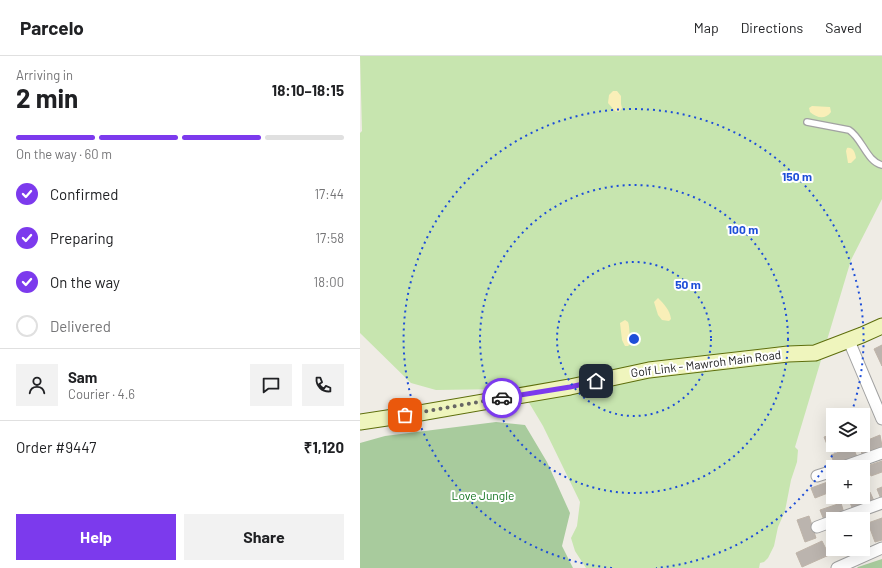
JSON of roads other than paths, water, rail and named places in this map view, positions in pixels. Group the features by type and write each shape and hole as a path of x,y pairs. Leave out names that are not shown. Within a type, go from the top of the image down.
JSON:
{"street":[{"name":"Golf Link - Mawroh Main Road","path":"360,422 570,387 649,370 788,354 815,353 882,326"},
{"path":"849,340 882,419"},
{"path":"862,460 882,453"},
{"path":"817,476 826,473"},
{"path":"856,512 882,502"},
{"path":"818,527 826,524"},
{"path":"837,568 882,548"}],"lane":[{"path":"807,122 849,130 854,133 874,161 882,165"}],"park label":[{"name":"Love Jungle","path":"483,496"}]}
